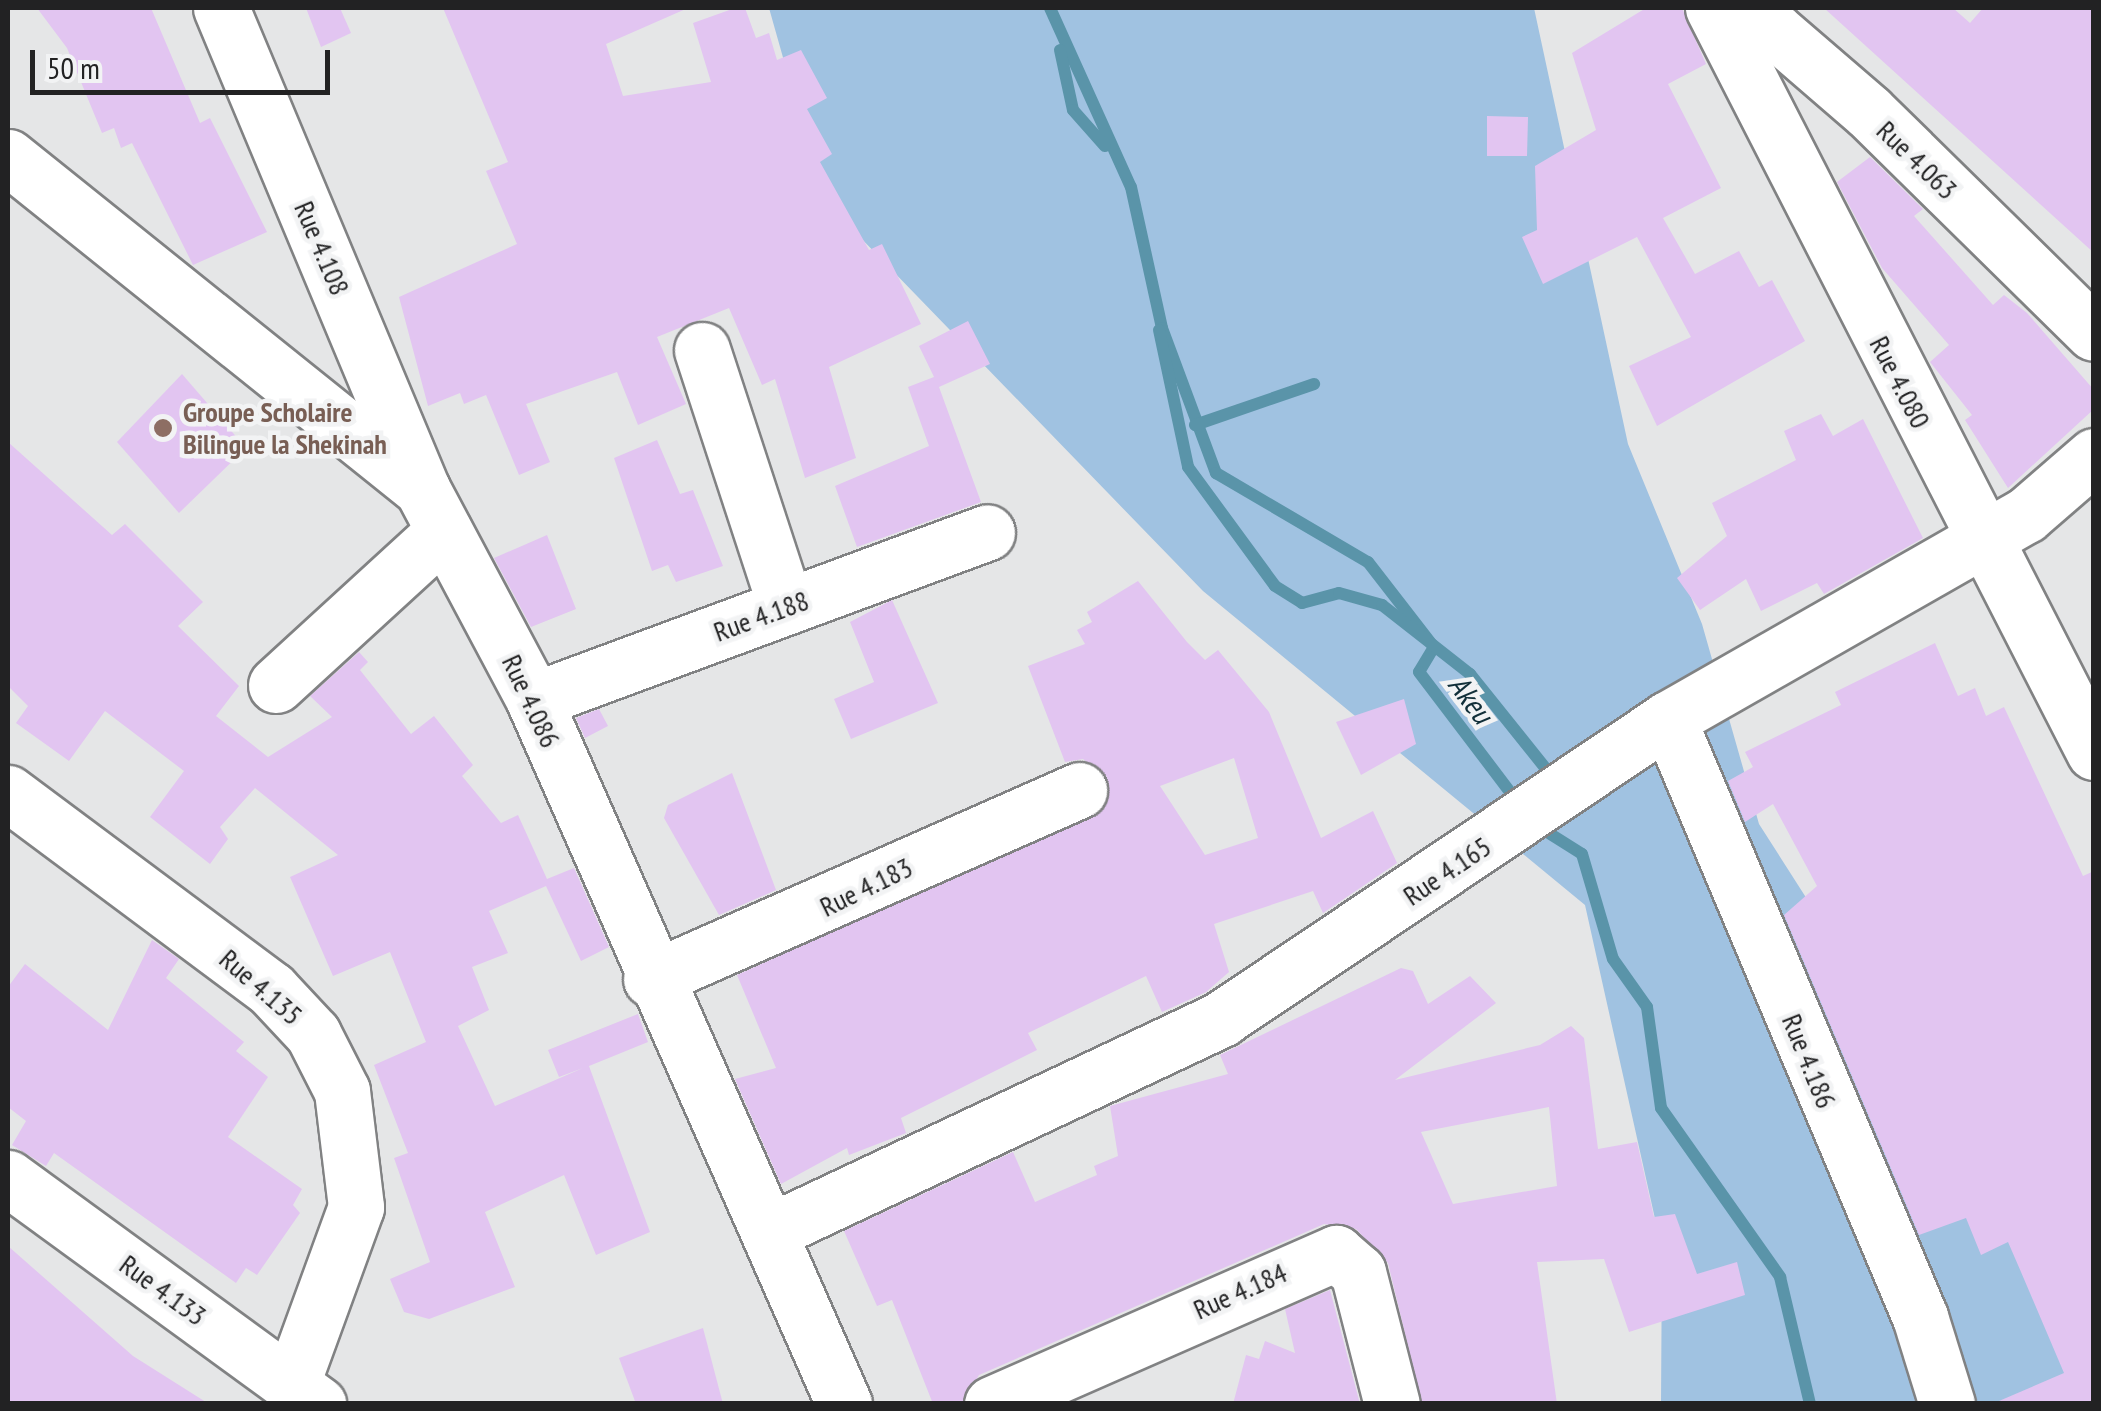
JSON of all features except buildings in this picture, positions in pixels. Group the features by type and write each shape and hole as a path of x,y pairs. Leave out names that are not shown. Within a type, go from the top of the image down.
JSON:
{"street":[{"name":"Rue 4.108","path":"221,8 433,510"},
{"name":"Rue 4.080","path":"1712,8 1980,542 2094,752"},
{"name":"Rue 4.063","path":"1726,8 1774,30 1869,112 2094,333"},
{"name":"Rue 4.086","path":"8,157 433,510 534,700 651,979 844,1404"},
{"path":"702,350 786,607"},
{"name":"Rue 4.165","path":"769,1232 1221,1019 1497,838 1668,719 1980,542 2053,496 2094,456"},
{"path":"276,684 433,510"},
{"name":"Rue 4.188","path":"534,700 988,532"},
{"name":"Rue 4.186","path":"1668,719 1920,1317 1948,1404"},
{"name":"Rue 4.183","path":"651,979 1079,790"},
{"name":"Rue 4.135","path":"8,793 272,988 313,1034 342,1092 356,1207 306,1393"},
{"name":"Rue 4.133","path":"8,1178 306,1393"},
{"name":"Rue 4.184","path":"992,1404 1336,1253 1358,1272 1392,1404"}],"shaded area":[{"path":"769,8 1534,8 1628,444 1702,624 1759,824 2059,1293 2093,1403 1661,1403 1662,1250 1585,905 1203,591 823,199"}],"waterway":[{"name":"Akeu","path":"1050,8 1131,187 1162,328 1216,473 1368,562 1434,647 1419,672 1520,805"},
{"path":"1060,50 1073,110 1105,146"},
{"path":"1159,330 1188,467 1275,586 1302,603 1339,593 1382,605 1470,674 1550,774"},
{"path":"1195,425 1314,384"},
{"name":"Akeu","path":"1536,825 1582,854 1613,959 1647,1007 1661,1108 1780,1277 1810,1404"}],"place":[{"name":"Groupe Scholaire Bilingue la Shekinah","path":"163,428"}]}
